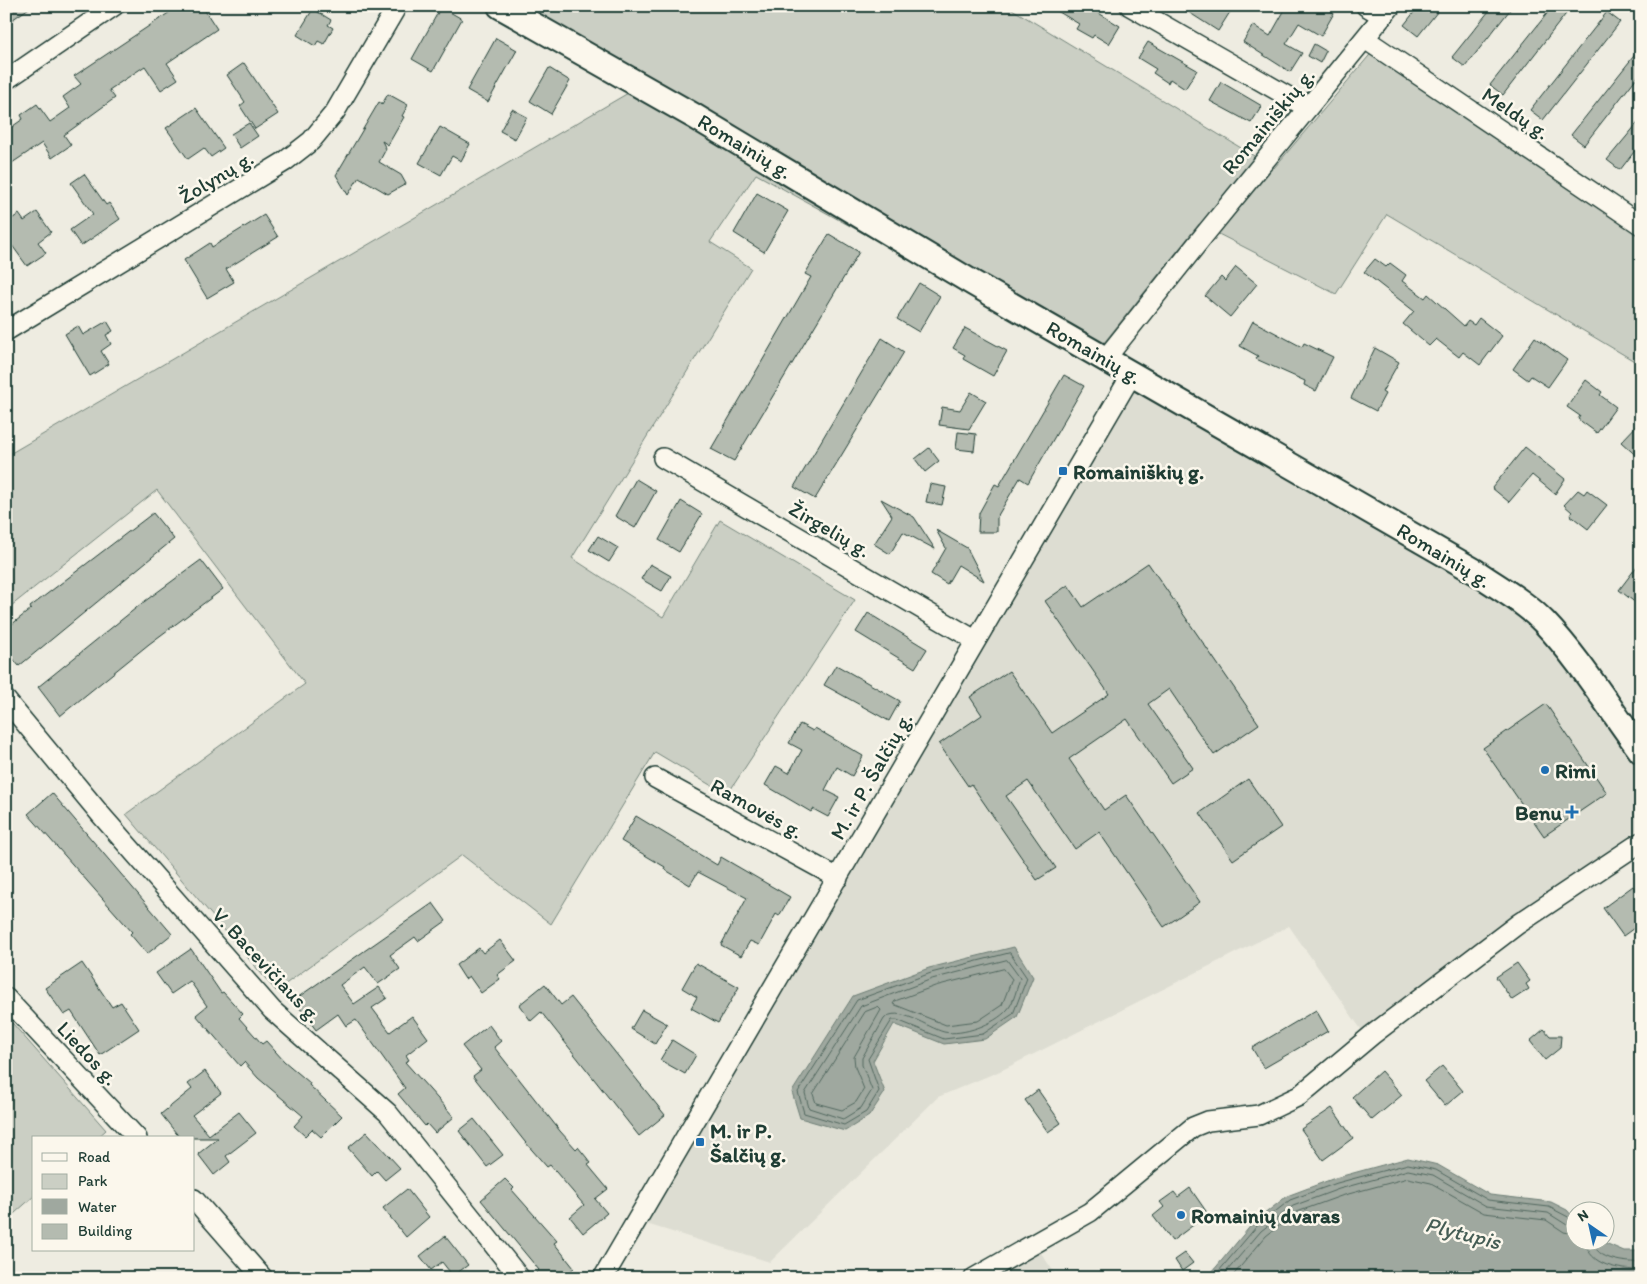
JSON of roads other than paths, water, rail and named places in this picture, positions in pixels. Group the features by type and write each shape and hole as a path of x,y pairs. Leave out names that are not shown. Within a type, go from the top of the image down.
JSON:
{"main road":[{"name":"Romainių g.","path":"500,6 694,116 973,283 1476,572 1544,622 1574,657 1641,751"}],"street":[{"path":"6,80 114,6"},
{"name":"Žolynų g.","path":"6,332 284,162 311,141 335,112 397,6"},
{"path":"1130,6 1308,108"},
{"path":"1366,6 1387,11"},
{"name":"Romainiškių g.","path":"1106,358 1387,11"},
{"name":"Meldų g.","path":"1365,39 1641,225"},
{"name":"M. ir P. Šalčių g.","path":"603,1278 1132,374"},
{"name":"Žirgelių g.","path":"663,458 975,640"},
{"name":"V. Bacevičiaus g.","path":"6,700 101,816 272,1010 388,1113 520,1278"},
{"name":"Ramovės g.","path":"655,778 838,878"},
{"path":"974,1278 1090,1212 1193,1127 1208,1121 1259,1115 1299,1096 1372,1035 1518,924 1641,842"},
{"name":"Liedos g.","path":"6,998 135,1136"},
{"path":"195,1200 232,1240 263,1278"}],"water":[{"path":"1014,947 1033,977 1017,1017 985,1039 944,1044 894,1024 873,1061 885,1092 869,1116 845,1131 800,1118 792,1092 853,996 929,968"},
{"name":"Plytupis","path":"1408,1158 1438,1165 1490,1195 1551,1202 1564,1208 1564,1252 1614,1252 1614,1247 1624,1251 1641,1251 1641,1278 1207,1278 1253,1223 1287,1196 1335,1178"}],"place":[{"name":"Romainiškių g.","path":"1063,471"},
{"name":"Rimi","path":"1545,770"},
{"name":"Benu","path":"1572,812"},
{"name":"M. ir P. Šalčių g.","path":"700,1142"},
{"name":"Romainių dvaras","path":"1181,1215"}]}
